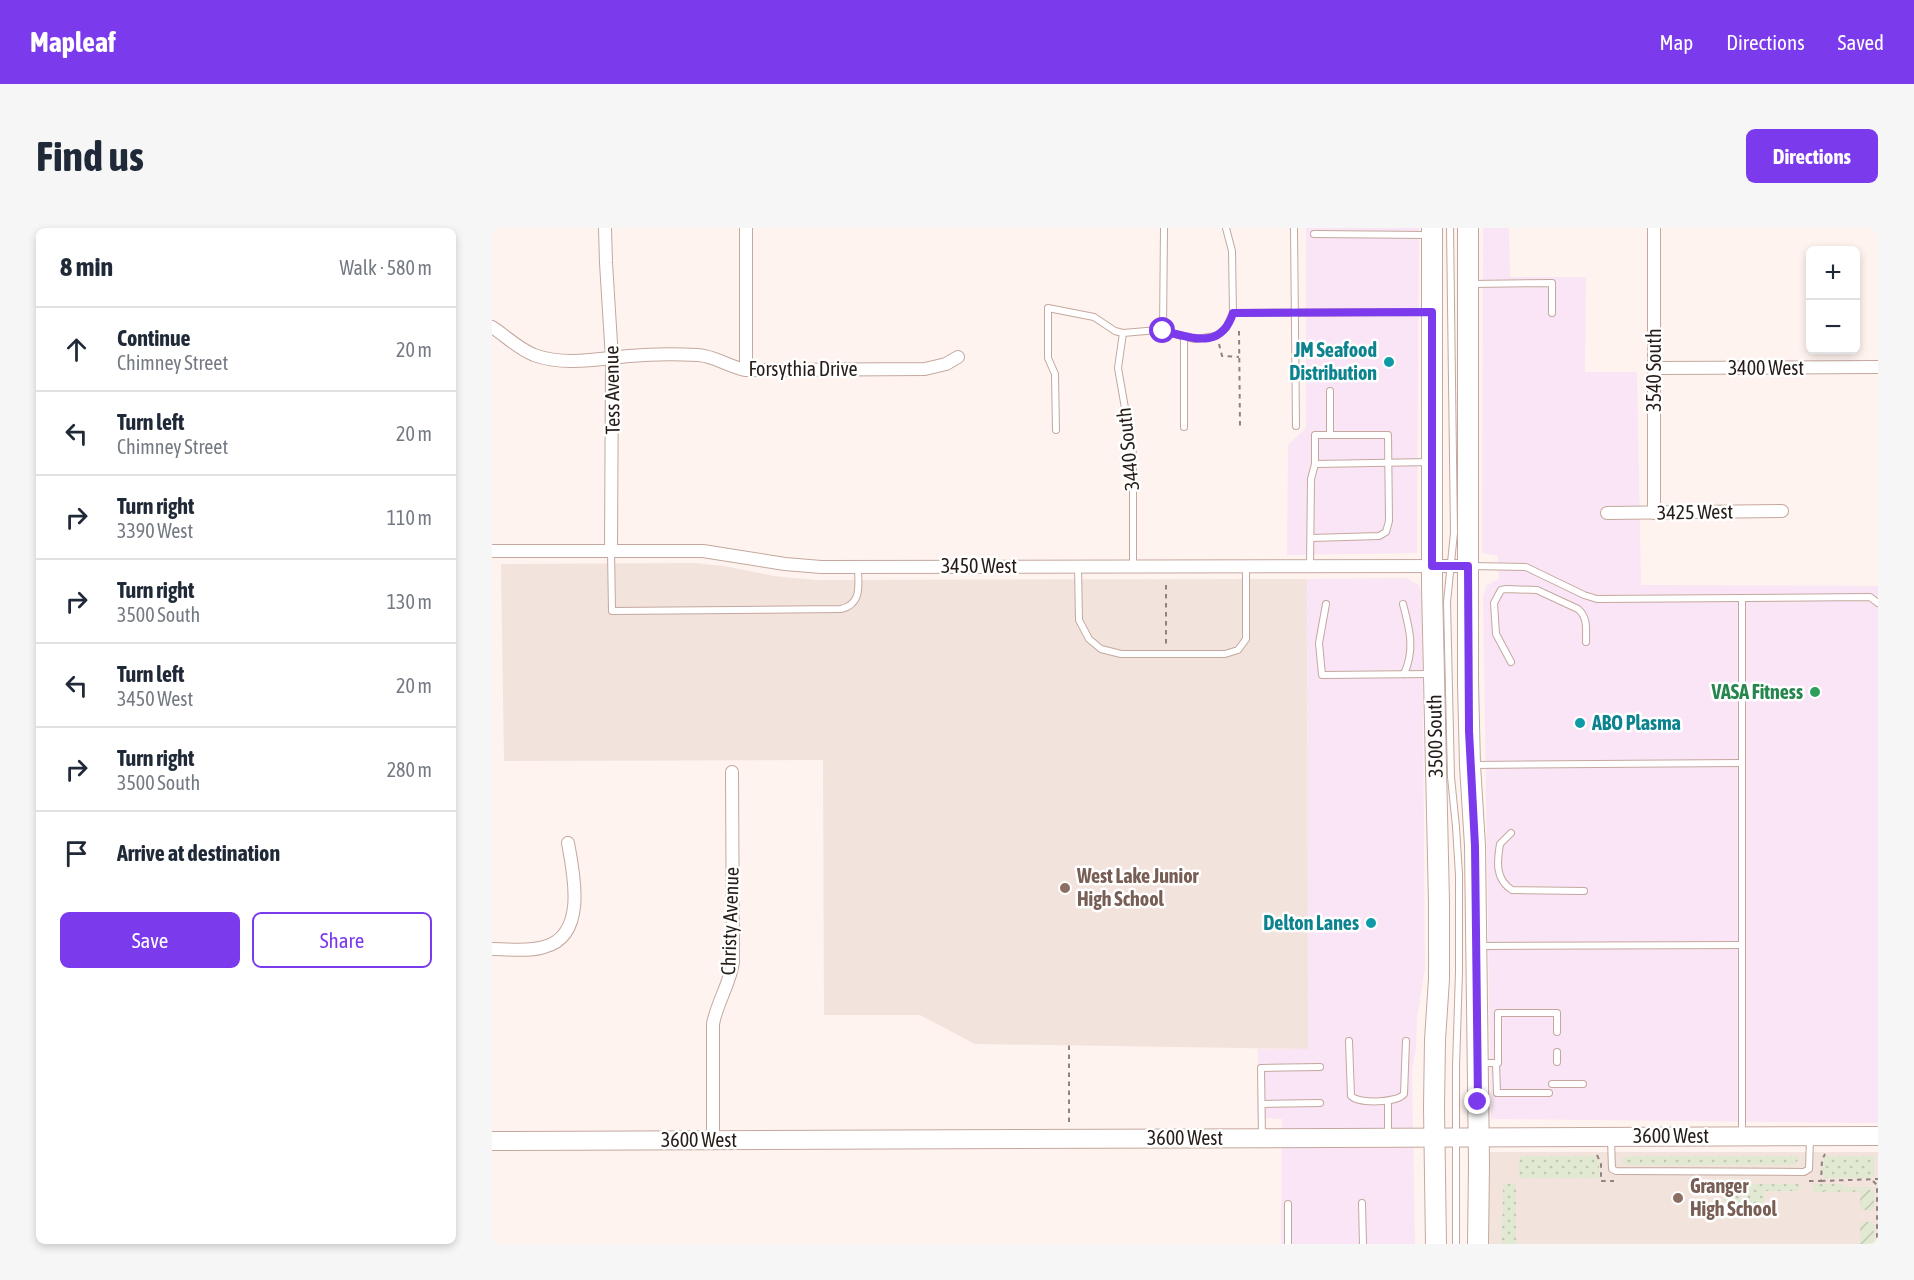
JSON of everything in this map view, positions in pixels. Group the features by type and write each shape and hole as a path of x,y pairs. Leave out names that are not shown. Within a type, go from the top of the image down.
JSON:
{"main road":[{"name":"3500 South","path":"1436,1244 1434,1137 1439,903 1434,674 1450,566 1469,284 1468,228"},
{"name":"3500 South","path":"1438,230 1432,312 1432,462 1450,566 1470,765 1475,846 1475,946 1490,1063 1478,1136 1478,1244"}],"street":[{"name":"Tess Avenue","path":"605,228 612,359 611,551"},
{"path":"746,228 746,370"},
{"name":"3540 South","path":"1654,228 1654,513"},
{"name":"Forsythia Drive","path":"492,327 520,348 536,356 562,359 698,355 711,357 737,369 746,370 925,369 946,364 958,357"},
{"name":"3400 West","path":"1654,368 1878,367"},
{"name":"3425 West","path":"1607,513 1782,511"},
{"name":"3450 West","path":"492,551 703,551 785,564 858,566 1450,566"},
{"name":"Christy Avenue","path":"713,1140 713,1024 730,978 733,962 732,772"},
{"path":"492,949 541,948 556,942 568,930 573,907 573,871 568,843"},
{"name":"3600 West","path":"492,1141 1878,1136"}],"lane":[{"path":"1163,331 1164,228"},
{"path":"1056,430 1055,374 1048,358 1048,308 1094,317 1115,331 1123,333 1152,330 1202,339 1216,336 1226,328 1233,313 1233,251 1226,228"},
{"path":"1294,228 1296,426"},
{"path":"1314,234 1438,230 1454,533 1447,602 1448,707 1459,886 1456,1244"},
{"path":"1469,284 1552,283 1552,313"},
{"path":"1233,313 1432,312"},
{"name":"3440 South","path":"1123,333 1118,368 1132,454 1133,566"},
{"path":"1184,337 1184,427"},
{"path":"1330,391 1330,435"},
{"path":"1310,566 1311,479 1315,464 1315,435 1388,435 1389,521 1386,531 1379,536 1311,538"},
{"path":"1315,464 1432,462"},
{"path":"611,551 612,611 841,609 852,605 856,600 858,566"},
{"path":"1078,566 1078,615 1082,629 1094,645 1108,652 1121,654 1230,654 1244,644 1246,566"},
{"path":"1450,566 1526,567 1597,599 1870,597 1878,603"},
{"path":"1511,662 1496,634 1494,603 1498,593 1506,589 1537,590 1578,609 1586,620 1586,642"},
{"path":"1742,598 1742,1136"},
{"path":"1326,604 1319,643 1322,675 1434,674"},
{"path":"1403,604 1410,630 1410,660 1404,674"},
{"path":"1470,765 1742,763"},
{"path":"1511,833 1500,844 1498,854 1499,877 1503,885 1512,890 1584,891"},
{"path":"1475,946 1742,945"},
{"path":"1549,1093 1497,1093 1490,1063 1498,1013 1557,1013 1557,1032"},
{"path":"1349,1041 1351,1096 1358,1101 1388,1101 1399,1099 1404,1094 1406,1041"},
{"path":"1557,1053 1557,1062"},
{"path":"1262,1137 1261,1068 1320,1067"},
{"path":"1552,1084 1583,1084"},
{"path":"1388,1101 1388,1137"},
{"path":"1262,1104 1320,1103"},
{"path":"1611,1136 1612,1169 1616,1171 1804,1172 1809,1169 1810,1136"},
{"path":"1362,1203 1363,1244"},
{"path":"1288,1204 1288,1244"}],"path":[{"path":"1239,331 1240,427"},
{"path":"1222,356 1239,357"},
{"path":"1166,585 1166,645"},
{"path":"1069,1045 1069,1122"},
{"path":"1821,1181 1873,1181 1878,1179"},
{"path":"1873,1181 1877,1185 1877,1244"}],"shaded area":[{"path":"1306,228 1419,228 1417,553 1287,555 1288,445 1306,428"},
{"path":"1483,228 1509,228 1510,277 1586,277 1585,372 1637,372 1641,585 1878,586 1878,1123 1491,1119 1483,596 1487,585 1499,579 1498,556 1482,553"},
{"name":"West Lake Junior High School","path":"694,563 815,580 1307,579 1308,1049 975,1044 920,1015 824,1015 823,760 504,761 501,564"},
{"path":"1406,578 1419,585 1422,594 1425,968 1412,1071 1415,1244 1281,1244 1282,1119 1257,1118 1258,1049 1308,1049 1307,579"},
{"name":"Granger High School","path":"1477,1152 1878,1152 1878,1244 1479,1244"}],"green space":[{"path":"1519,1156 1595,1156 1599,1162 1599,1178 1519,1178"},
{"path":"1631,1156 1799,1157 1796,1164 1791,1165 1627,1165 1621,1158"},
{"path":"1827,1156 1874,1156 1874,1176 1871,1178 1825,1178 1822,1175 1822,1163"},
{"path":"1503,1184 1516,1184 1516,1244 1502,1244"},
{"path":"1719,1184 1740,1184 1741,1209 1724,1210 1724,1191 1719,1191"},
{"path":"1747,1184 1799,1184 1799,1191 1764,1191 1764,1210 1744,1210 1744,1186"},
{"path":"1814,1184 1842,1184 1845,1187 1874,1189 1813,1190"},
{"path":"1813,1190 1874,1190 1874,1207 1871,1210 1860,1210 1860,1192 1813,1192"},
{"path":"1860,1222 1871,1222 1874,1225 1874,1244 1860,1244"}],"place":[{"name":"JM Seafood Distribution","path":"1389,362"},
{"name":"VASA Fitness","path":"1815,692"},
{"name":"ABO Plasma","path":"1580,723"},
{"name":"West Lake Junior High School","path":"1065,888"},
{"name":"Delton Lanes","path":"1371,923"},
{"name":"Granger High School","path":"1678,1198"}],"route":[{"path":"1163,331 1189,338 1209,338 1216,336 1226,328 1233,313 1432,312 1432,566 1468,566 1469,731 1475,846 1478,1102"}]}
